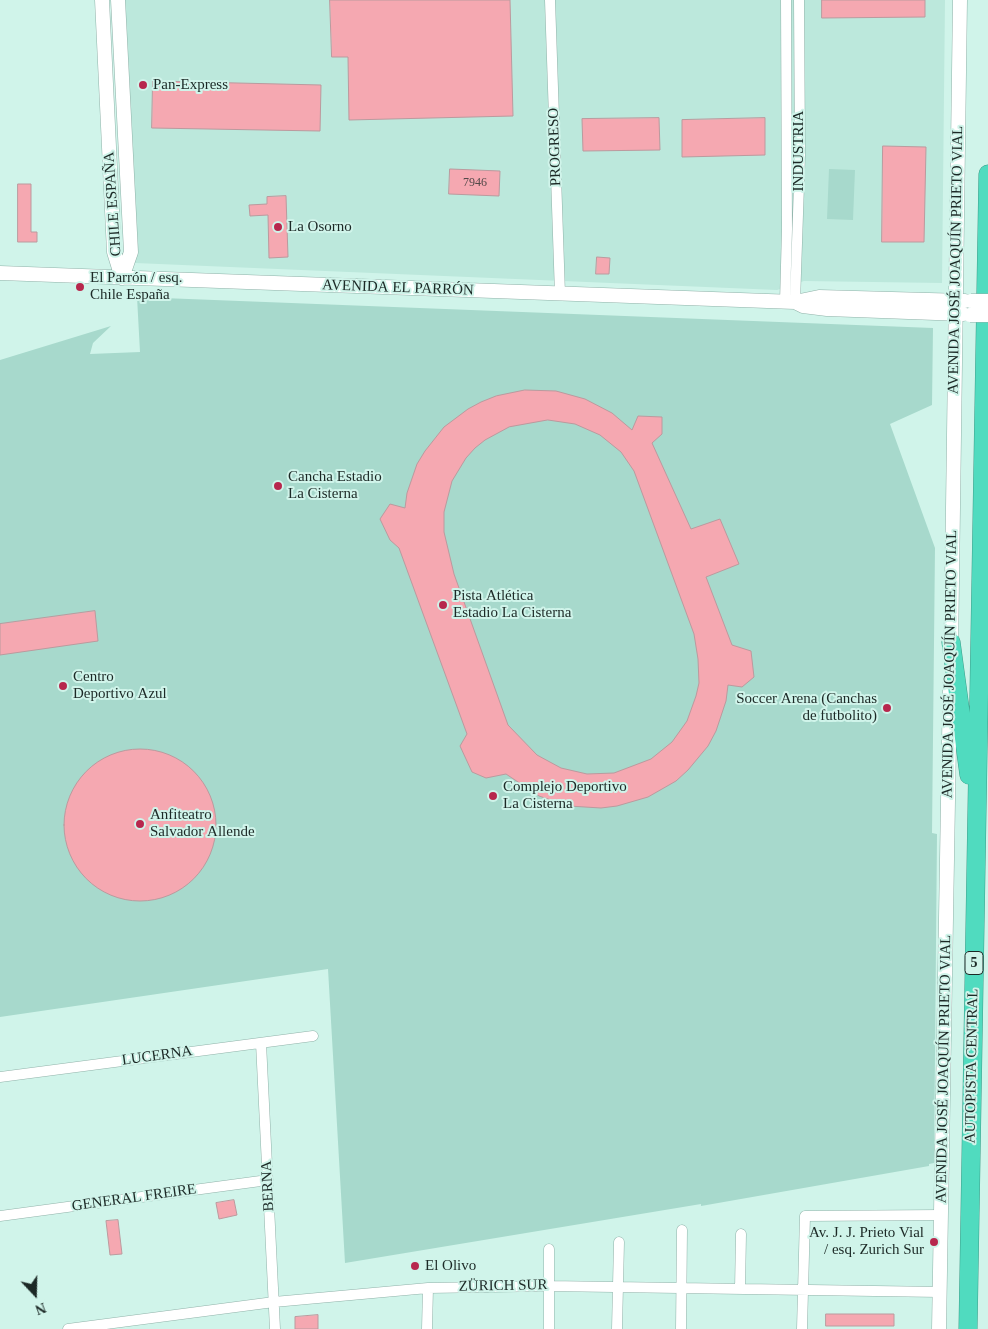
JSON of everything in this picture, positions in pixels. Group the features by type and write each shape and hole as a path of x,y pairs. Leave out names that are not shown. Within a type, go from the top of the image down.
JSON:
{"highway":[{"name":"AUTOPISTA CENTRAL","path":"968,1329 988,174"},
{"path":"951,642 977,832"}],"main road":[{"name":"CHILE ESPAÑA","path":"102,0 114,252 122,278"},
{"name":"CHILE ESPAÑA","path":"118,0 131,252 122,278"},
{"name":"AVENIDA JOSÉ JOAQUÍN PRIETO VIAL","path":"939,1329 960,0"},
{"name":"AVENIDA EL PARRÓN","path":"0,273 790,302 819,297 971,308 988,315"},
{"name":"AVENIDA EL PARRÓN","path":"971,308 988,301"}],"street":[{"name":"PROGRESO","path":"550,0 560,294"},
{"name":"INDUSTRIA","path":"786,0 787,229 790,302"},
{"name":"INDUSTRIA","path":"790,302 800,155 798,0"},
{"name":"LUCERNA","path":"0,1077 314,1036"},
{"name":"BERNA","path":"261,1043 275,1329"},
{"name":"GENERAL FREIRE","path":"0,1216 268,1180"},
{"path":"802,1329 805,1216 941,1215"},
{"path":"681,1329 682,1230"},
{"path":"740,1289 741,1234"},
{"path":"617,1329 619,1242"},
{"path":"548,1249 549,1329"},
{"name":"ZÜRICH SUR","path":"68,1329 274,1302 428,1288 549,1286 940,1292"},
{"path":"427,1329 428,1288"}],"shaded area":[{"path":"123,0 945,0 942,283 804,281 777,290 135,263"},
{"path":"829,169 855,170 853,220 827,219"},
{"name":"Complejo Deportivo La Cisterna","path":"137,297 933,328 932,405 890,424 935,548 932,833 937,834 934,1163 929,1164 929,1166 701,1206 701,1204 345,1263 328,969 0,1017 0,360 111,326 93,343 90,354 140,352"}],"building":[{"path":"330,0 510,0 513,116 349,120 348,57 332,57"},
{"path":"822,0 925,0 925,17 822,18"},
{"path":"153,81 321,85 320,131 152,128"},
{"path":"659,118 660,150 583,151 582,119"},
{"path":"765,118 765,155 682,157 682,120"},
{"path":"883,146 926,147 924,242 882,242"},
{"path":"450,169 500,171 499,196 449,194"},
{"path":"18,184 31,184 31,232 37,232 37,242 18,242"},
{"name":"La Osorno","path":"286,196 288,257 269,258 268,215 250,216 249,205 267,204 267,197"},
{"path":"597,257 610,258 609,274 596,274"},
{"name":"Pista Atlética Estadio La Cisterna","path":"525,390 556,391 585,399 612,413 632,430 638,416 662,417 662,434 652,443 691,529 720,519 739,564 706,577 732,645 751,651 754,677 742,687 728,685 726,701 716,731 708,746 676,781 648,797 617,806 601,808 569,806 539,796 506,774 486,778 472,772 460,746 467,734 399,548 390,540 380,519 390,504 405,508 407,493 417,464 444,427 468,409 496,396","holes":["548,420 575,424 600,435 621,452 634,471 694,634 698,659 699,683 696,696 687,721 672,742 651,759 614,773 587,774 561,768 537,755 508,725 454,574 444,532 444,512 452,481 466,458 475,448 485,440 509,427"]},
{"path":"95,611 98,641 0,655 0,624"},
{"name":"Anfiteatro Salvador Allende","path":"140,749 169,755 194,771 210,796 216,825 210,854 194,879 169,895 140,901 111,895 86,879 70,854 64,825 70,796 86,771 111,755"},
{"path":"234,1200 237,1215 219,1219 216,1203"},
{"path":"118,1220 122,1254 110,1255 106,1221"},
{"path":"826,1314 894,1314 894,1326 826,1326"},
{"path":"318,1315 318,1329 295,1329 295,1317"}],"place":[{"name":"Pan-Express","path":"143,85"},
{"name":"La Osorno","path":"278,227"},
{"name":"El Parrón / esq. Chile España","path":"80,287"},
{"name":"Cancha Estadio La Cisterna","path":"278,486"},
{"name":"Pista Atlética Estadio La Cisterna","path":"443,605"},
{"name":"Centro Deportivo Azul","path":"63,686"},
{"name":"Soccer Arena (Canchas de futbolito)","path":"887,708"},
{"name":"Complejo Deportivo La Cisterna","path":"493,796"},
{"name":"Anfiteatro Salvador Allende","path":"140,824"},
{"name":"Av. J. J. Prieto Vial / esq. Zurich Sur","path":"934,1242"},
{"name":"El Olivo","path":"415,1266"}]}
